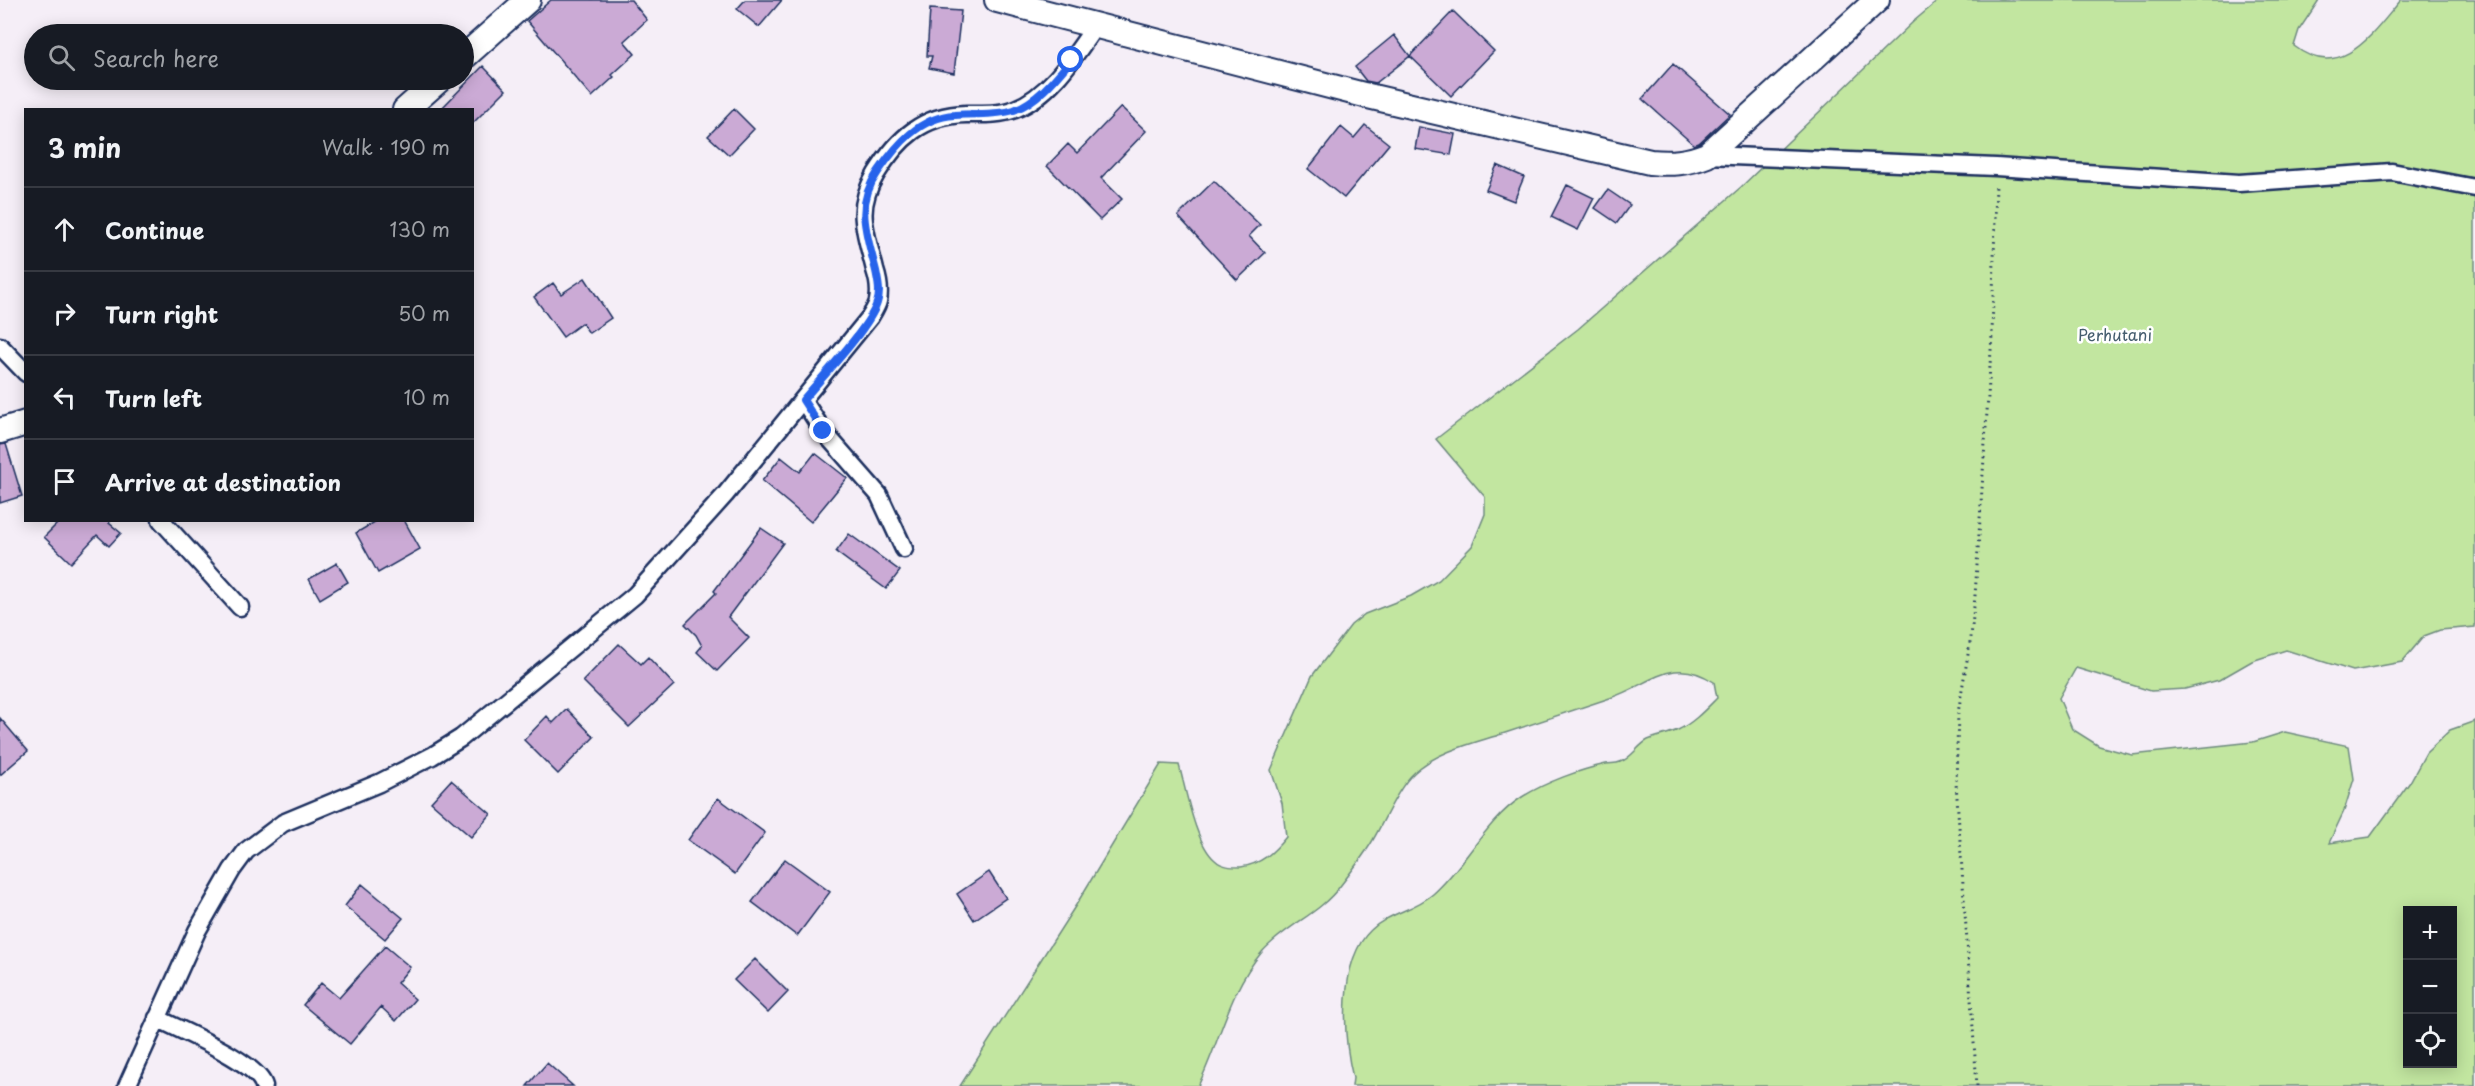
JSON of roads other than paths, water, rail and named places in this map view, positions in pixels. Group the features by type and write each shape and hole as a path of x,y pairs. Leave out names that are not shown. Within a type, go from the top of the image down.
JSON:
{"street":[{"path":"474,48 528,0"},
{"path":"997,0 1364,95 1650,162 1668,164 1689,162 1707,154 1877,0"},
{"path":"127,1086 197,931 227,878 246,851 283,822 379,783 461,738 635,595 725,495 870,317 878,301 879,282 862,216 866,194 877,173 902,141 921,125 938,117 998,114 1016,109 1035,98 1054,81 1096,25"},
{"path":"407,108 428,90"},
{"path":"1707,154 1996,167 2239,183 2392,172 2475,188"},
{"path":"0,346 24,371"},
{"path":"803,400 830,440 879,495 904,549"},
{"path":"0,431 24,424"},
{"path":"163,522 240,607"},
{"path":"157,1018 242,1061 256,1072 264,1086"}],"park label":[{"name":"Perhutani","path":"2115,335"}]}
